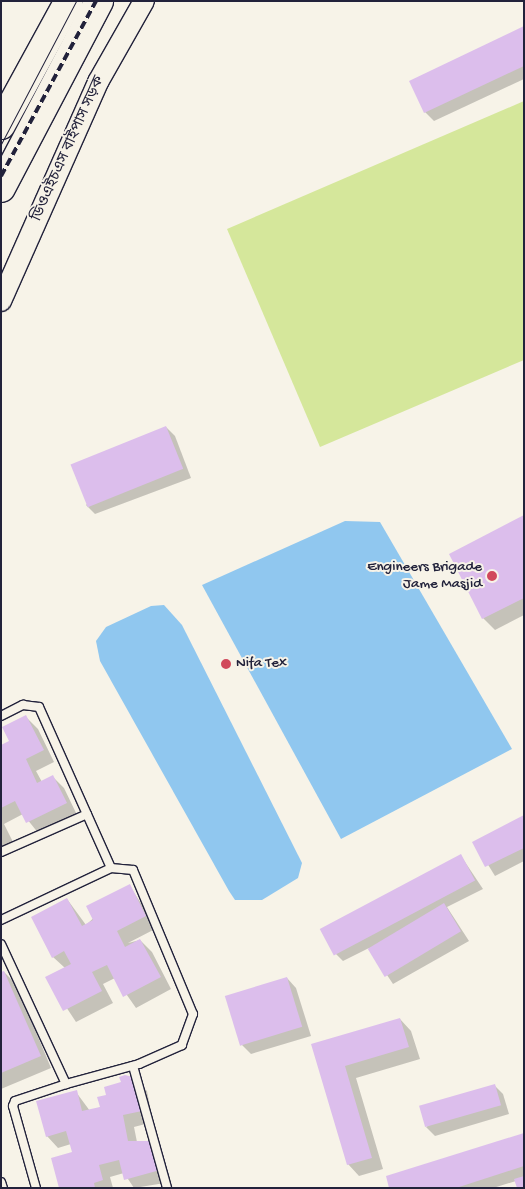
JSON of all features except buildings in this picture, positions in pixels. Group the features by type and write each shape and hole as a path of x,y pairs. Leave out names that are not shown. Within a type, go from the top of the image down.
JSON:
{"highway":[{"path":"1,125 70,1"},
{"path":"1,188 99,1"}],"street":[{"name":"ডিওএইচএস বাইপাস সড়ক","path":"1,300 98,82 144,1"}],"lane":[{"path":"1,716 23,705 39,708 111,868"},
{"path":"1,852 87,814"},
{"path":"1,920 111,868 133,870 193,1014 182,1045 132,1066 66,1084 15,1101 12,1106 36,1188"},
{"path":"1,944 66,1084"},
{"path":"132,1066 167,1188"},
{"path":"1,1182 3,1188"}],"green space":[{"path":"524,101 524,360 320,447 227,229"}],"water":[{"path":"345,521 380,522 512,749 341,839 202,585"},
{"path":"164,605 182,625 302,863 298,878 262,900 235,900 100,661 96,641 106,627 151,606"}],"tram line":[{"path":"1,144 76,1"}],"railway":[{"path":"1,176 96,1"}],"place":[{"name":"Engineers Brigade Jame Masjid","path":"492,576"},
{"name":"Nifa Tex","path":"226,664"}]}
